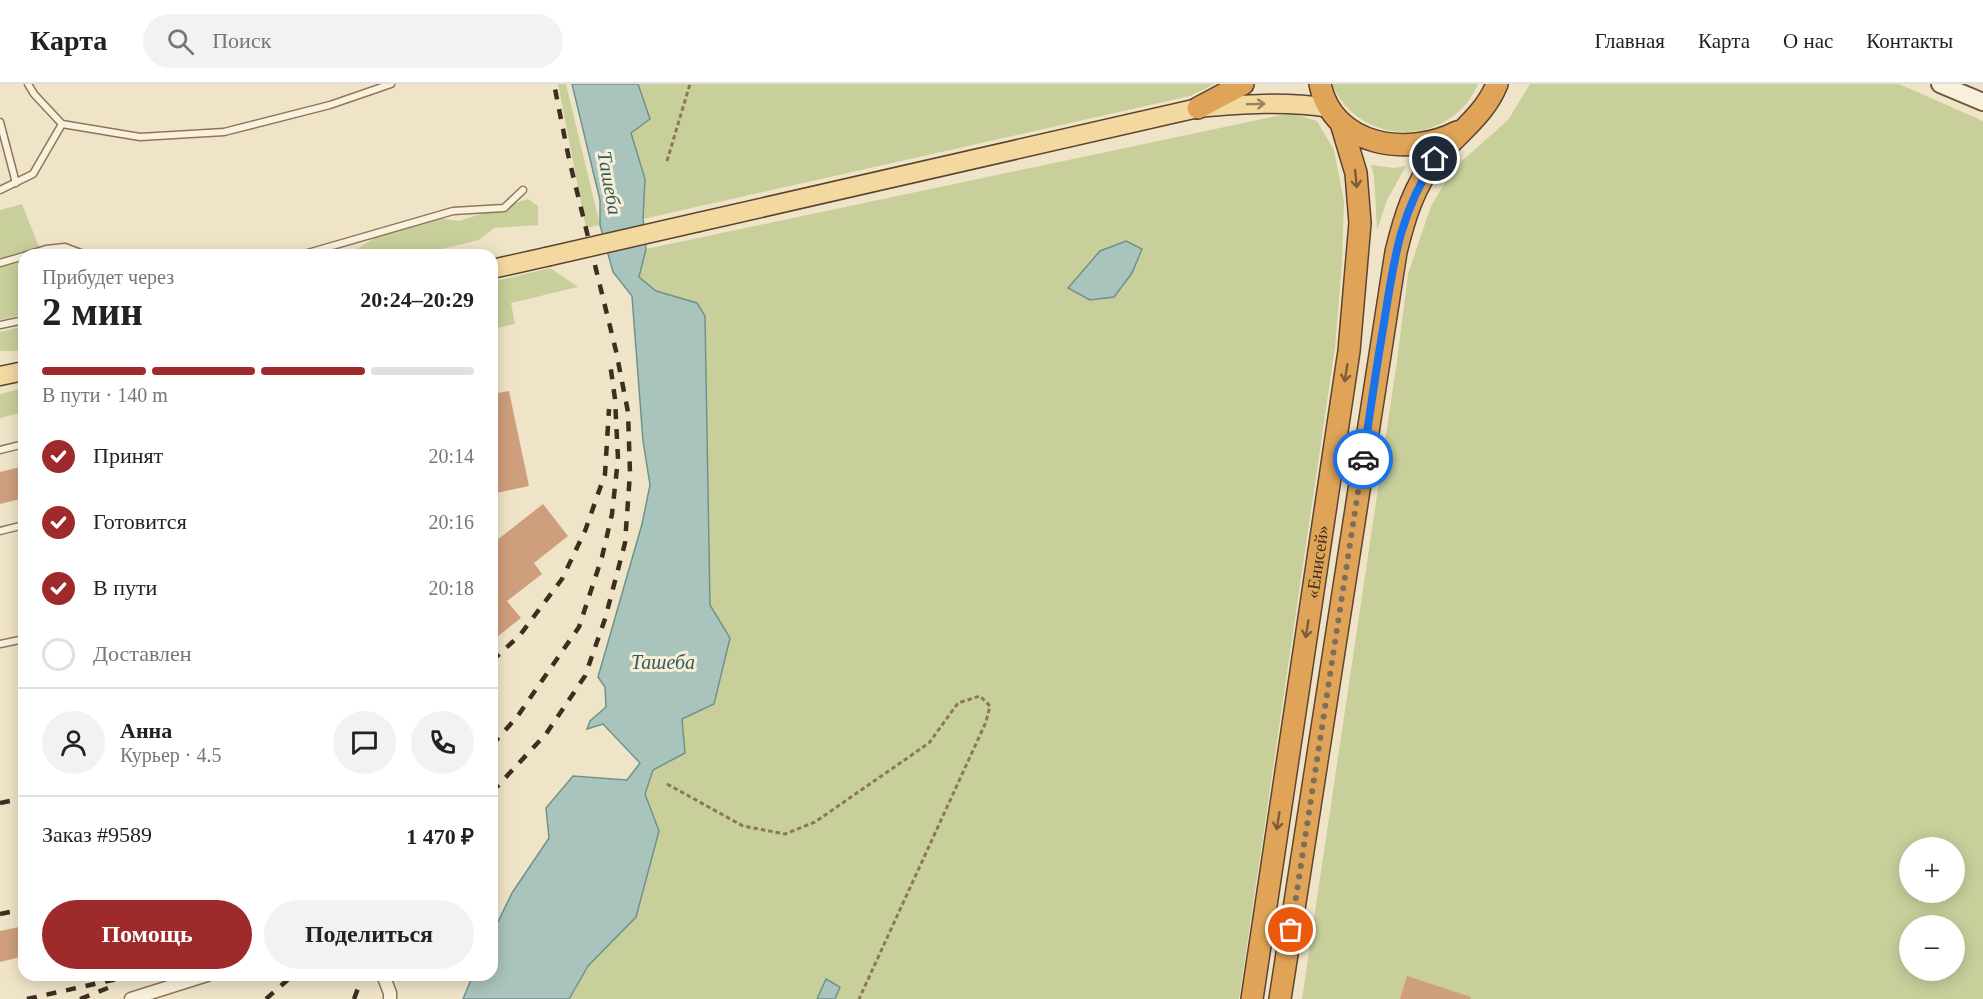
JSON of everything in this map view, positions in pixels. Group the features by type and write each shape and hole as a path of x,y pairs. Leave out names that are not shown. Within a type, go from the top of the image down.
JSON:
{"highway":[{"path":"1198,108 1243,84"},
{"name":"«Енисей»","path":"1252,999 1349,351 1360,223 1356,173 1335,116 1320,84"},
{"name":"«Енисей»","path":"1280,999 1395,252 1411,202 1421,181 1435,159 1481,112 1497,88"},
{"name":"«Енисей»","path":"1335,116 1359,136 1379,143 1398,146 1420,145 1442,140 1466,128"}],"main road":[{"path":"498,268 1198,108 1255,103 1300,104 1335,116"},
{"path":"0,376 18,372"}],"street":[{"path":"1940,84 1983,102"},
{"path":"131,999 188,981"},
{"path":"385,981 390,999"}],"lane":[{"path":"28,84 34,94 62,124 140,137 224,132 330,105 391,84"},
{"path":"0,122 16,183"},
{"path":"0,190 33,174 62,124"},
{"path":"322,249 453,211 504,208 523,190"},
{"path":"46,249 65,247 70,249"},
{"path":"0,263 18,257"},
{"path":"0,325 18,321"},
{"path":"0,450 18,446"},
{"path":"0,531 18,526"},
{"path":"0,644 18,640"}],"path":[{"path":"667,161 690,84"},
{"path":"668,784 743,826 785,834 815,822 929,742 958,703 980,696 990,706 986,722 859,999"}],"green space":[{"path":"558,84 566,84 600,225 586,228"},
{"path":"638,84 1215,84 1190,96 643,219 645,179 631,133 650,119"},
{"path":"1332,84 1478,84 1465,105 1448,120 1427,129 1405,132 1383,129 1362,120 1345,105"},
{"path":"1530,84 1899,84 1983,121 1983,999 1302,999 1408,274 1431,206 1453,169 1508,120"},
{"path":"1291,113 1317,121 1334,150 1344,202 1342,262 1335,348 1239,999 835,999 840,987 827,979 817,999 569,999 588,966 636,917 659,831 645,794 653,770 684,753 682,719 730,638 710,605 705,316 697,303 656,291 639,277 646,249"},
{"path":"1371,165 1395,168 1406,166 1387,200 1377,230 1374,176"},
{"path":"528,199 538,206 538,225 494,228 479,240 441,249 357,249 378,236 438,218 459,221"},
{"path":"22,204 40,249 18,249 18,316 0,320 0,210"},
{"path":"550,268 578,287 511,303 515,324 498,328 498,281"},
{"path":"18,328 18,351 0,351 0,332"},
{"path":"18,390 18,414 0,418 0,394"}],"water":[{"name":"Ташеба","path":"572,84 638,84 650,119 631,133 645,179 643,219 646,249 639,277 656,291 697,303 705,316 710,605 730,638 714,704 682,719 685,753 653,770 645,794 659,831 636,917 588,966 569,999 463,999 470,981 498,981 498,922 512,893 549,838 546,808 573,776 627,780 640,763 603,724 587,729 590,721 606,707 605,687 598,677 642,524 650,485 643,441 632,296 613,272 600,225 600,200"},
{"path":"1126,241 1142,249 1132,273 1114,297 1090,300 1068,288 1100,251"},
{"path":"826,979 840,987 835,999 817,999"}],"building":[{"path":"509,391 529,486 498,493 498,393"},
{"path":"18,468 18,500 0,504 0,472"},
{"path":"543,504 568,536 534,563 542,574 507,601 521,618 498,636 498,539"},
{"path":"18,927 18,958 0,962 0,931"},
{"path":"1407,976 1471,997 1470,999 1400,999"}],"railway":[{"path":"498,786 546,734 585,676 605,619 625,543 630,473 628,412 616,351 569,159 554,84"},
{"path":"498,738 517,717 579,627 602,557 612,514 618,459 615,399 610,363"},
{"path":"498,655 520,635 562,579 585,531 605,474 609,409"},
{"path":"0,803 18,799"},
{"path":"0,914 18,910"},
{"path":"27,999 108,981"},
{"path":"266,999 286,981"},
{"path":"354,999 361,981"},
{"path":"80,999 113,986"}],"way so far":[{"path":"1291,930 1363,459"}],"route":[{"path":"1363,459 1395,252 1411,202 1435,159"}]}
